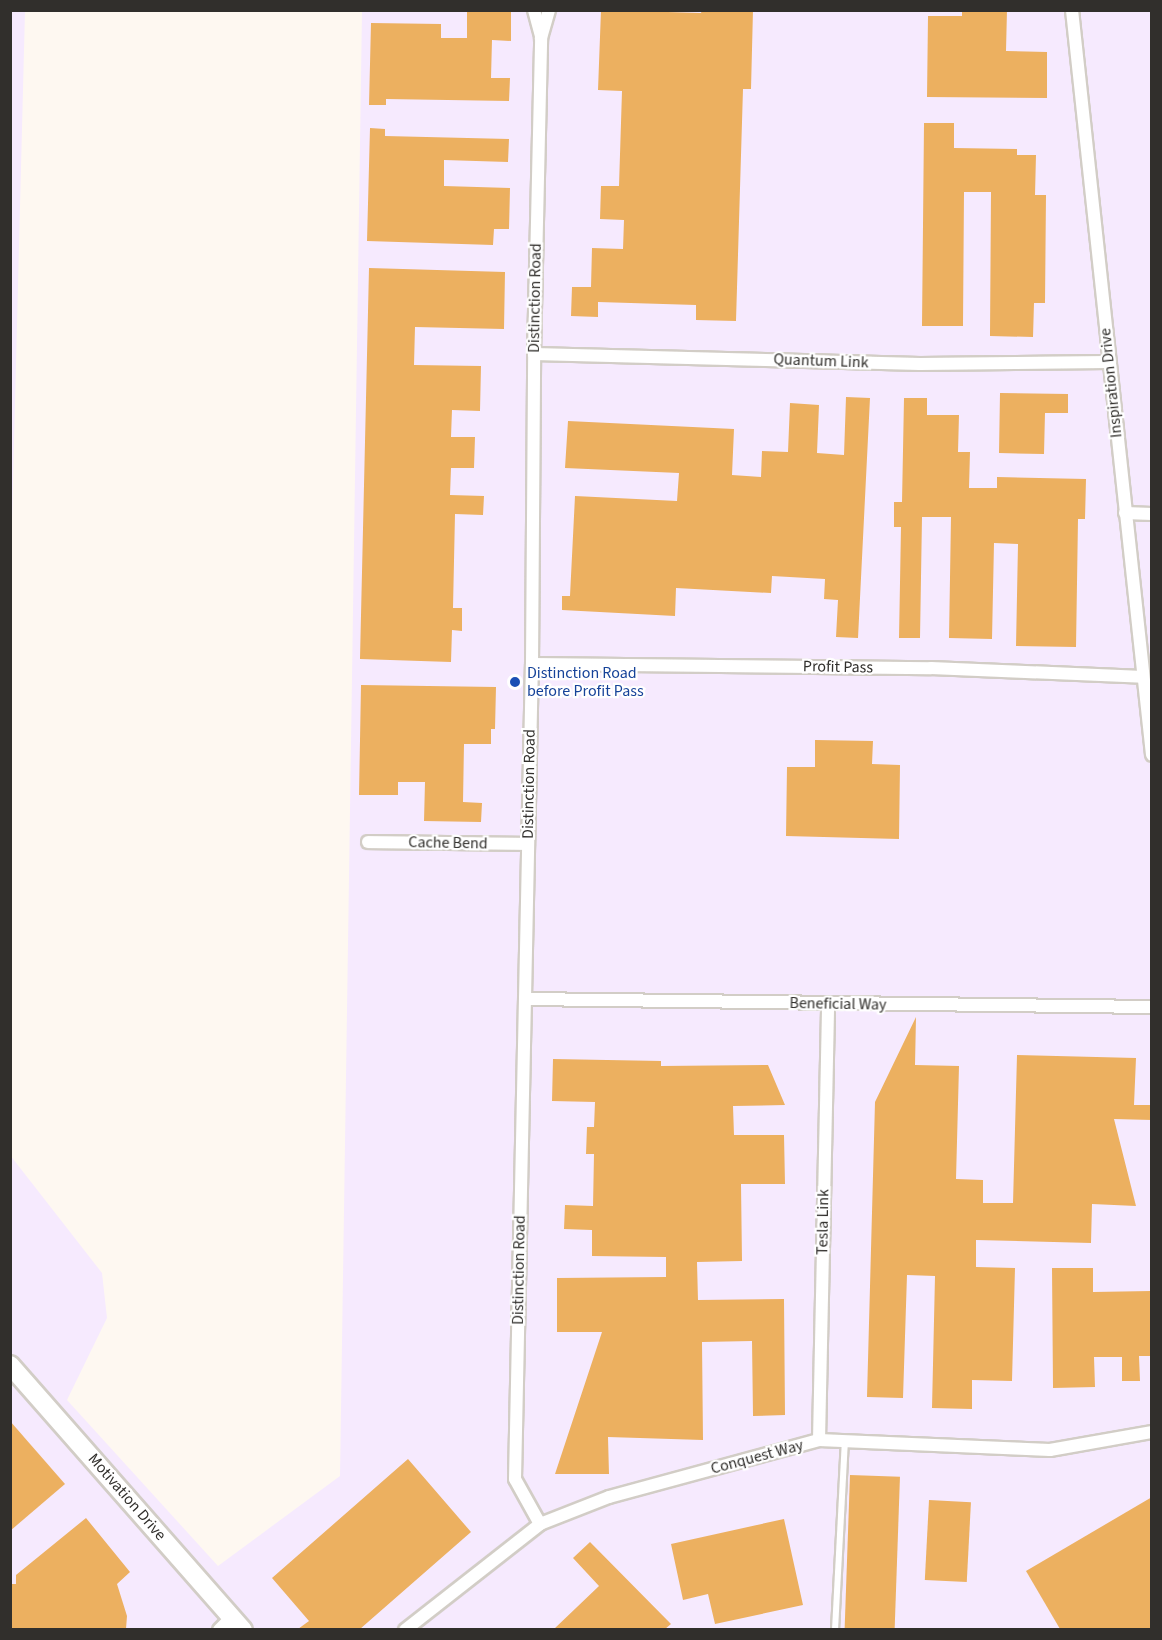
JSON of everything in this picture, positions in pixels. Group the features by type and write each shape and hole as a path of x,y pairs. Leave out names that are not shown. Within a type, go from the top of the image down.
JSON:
{"street":[{"name":"Distinction Road","path":"534,10 541,38"},
{"name":"Distinction Road","path":"540,1524 514,1479 532,664 534,354 541,38 549,10"},
{"name":"Inspiration Drive","path":"1072,10 1152,755"},
{"name":"Quantum Link","path":"534,354 920,364 1108,362"},
{"path":"1125,513 1152,513"},
{"name":"Profit Pass","path":"532,664 931,668 1143,677"},
{"name":"Cache Bend","path":"368,842 528,844"},
{"name":"Beneficial Way","path":"525,999 1152,1007"},
{"name":"Tesla Link","path":"819,1440 828,1004"},
{"name":"Motivation Drive","path":"10,1365 232,1625"},
{"name":"Conquest Way","path":"405,1629 540,1524 609,1497 819,1440 1050,1450 1152,1432"}],"lane":[{"path":"835,1629 845,1441"}],"shaded area":[{"path":"10,11 25,11 11,561"},
{"path":"362,11 1151,11 1151,1629 11,1629 10,1155 102,1273 107,1318 67,1400 218,1566 340,1476"}],"building":[{"path":"511,10 511,41 492,40 491,78 510,78 509,101 386,99 386,105 369,105 371,23 441,24 441,38 467,38 467,12"},
{"path":"601,10 701,13 702,10 753,10 751,89 743,89 736,321 696,320 696,305 598,302 598,317 571,316 572,287 591,287 592,248 623,249 624,220 600,219 601,186 619,186 622,91 598,90"},
{"path":"962,10 1007,10 1006,51 1047,52 1047,98 927,97 928,16 962,16"},
{"path":"924,123 954,123 954,148 1017,149 1017,155 1036,155 1035,195 1046,195 1045,303 1034,303 1033,337 990,336 991,192 964,192 963,326 922,326"},
{"path":"370,128 385,129 385,136 509,139 508,162 444,160 444,186 510,188 509,229 494,229 493,245 367,241"},
{"path":"369,268 505,272 504,329 415,327 414,365 481,366 480,411 452,410 451,437 475,437 474,468 451,468 450,495 484,496 483,515 455,514 453,608 462,608 462,631 452,630 451,662 360,659"},
{"path":"1000,393 1068,394 1068,413 1045,413 1044,454 999,453"},
{"path":"846,397 870,398 858,638 836,637 838,600 824,599 825,579 772,576 771,593 676,588 675,616 562,610 562,596 570,596 575,496 677,501 679,473 565,468 568,421 734,429 732,475 761,477 762,451 788,452 790,403 819,405 817,453 844,455"},
{"path":"904,398 927,398 927,415 959,415 958,452 970,452 969,488 997,488 997,477 1086,479 1085,519 1078,519 1076,647 1016,646 1018,544 994,543 992,639 949,638 951,517 922,517 920,638 899,638 901,527 894,527 894,502 902,502"},
{"path":"361,685 496,687 495,729 491,729 491,744 464,744 463,802 482,803 481,822 424,821 425,782 398,782 398,795 359,795"},
{"path":"815,740 873,741 872,764 900,765 899,839 786,836 787,767 815,767"},
{"path":"916,1017 915,1065 959,1066 956,1179 983,1180 983,1203 1013,1203 1017,1055 1136,1058 1134,1105 1152,1105 1152,1120 1114,1119 1136,1206 1092,1204 1091,1243 976,1240 976,1267 1015,1268 1012,1381 972,1380 972,1409 932,1408 935,1276 907,1275 903,1398 867,1397 875,1102"},
{"path":"553,1059 661,1061 661,1066 768,1065 785,1105 733,1106 734,1135 784,1135 785,1184 741,1184 742,1261 697,1262 698,1300 784,1299 785,1415 753,1416 752,1341 702,1342 703,1440 608,1437 609,1474 555,1474 602,1332 557,1332 557,1278 666,1277 666,1257 592,1256 592,1230 564,1229 565,1205 593,1206 594,1154 586,1154 587,1127 594,1127 595,1102 552,1101"},
{"path":"1052,1268 1093,1268 1093,1292 1151,1291 1151,1356 1139,1356 1140,1381 1122,1381 1122,1357 1094,1357 1095,1387 1053,1388"},
{"path":"10,1421 65,1484 10,1531"},
{"path":"408,1459 471,1532 360,1629 298,1629 309,1621 272,1578"},
{"path":"850,1475 900,1477 895,1630 845,1629"},
{"path":"1152,1497 1152,1629 1060,1629 1026,1571"},
{"path":"929,1500 971,1502 967,1582 925,1580"},
{"path":"86,1518 130,1572 117,1584 127,1616 126,1629 10,1629 10,1584 16,1584 16,1575"},
{"path":"784,1519 803,1605 715,1624 708,1594 683,1600 671,1544"},
{"path":"590,1542 671,1624 665,1629 554,1629 599,1586 573,1558"}],"place":[{"name":"Distinction Road before Profit Pass","path":"515,682"}]}
